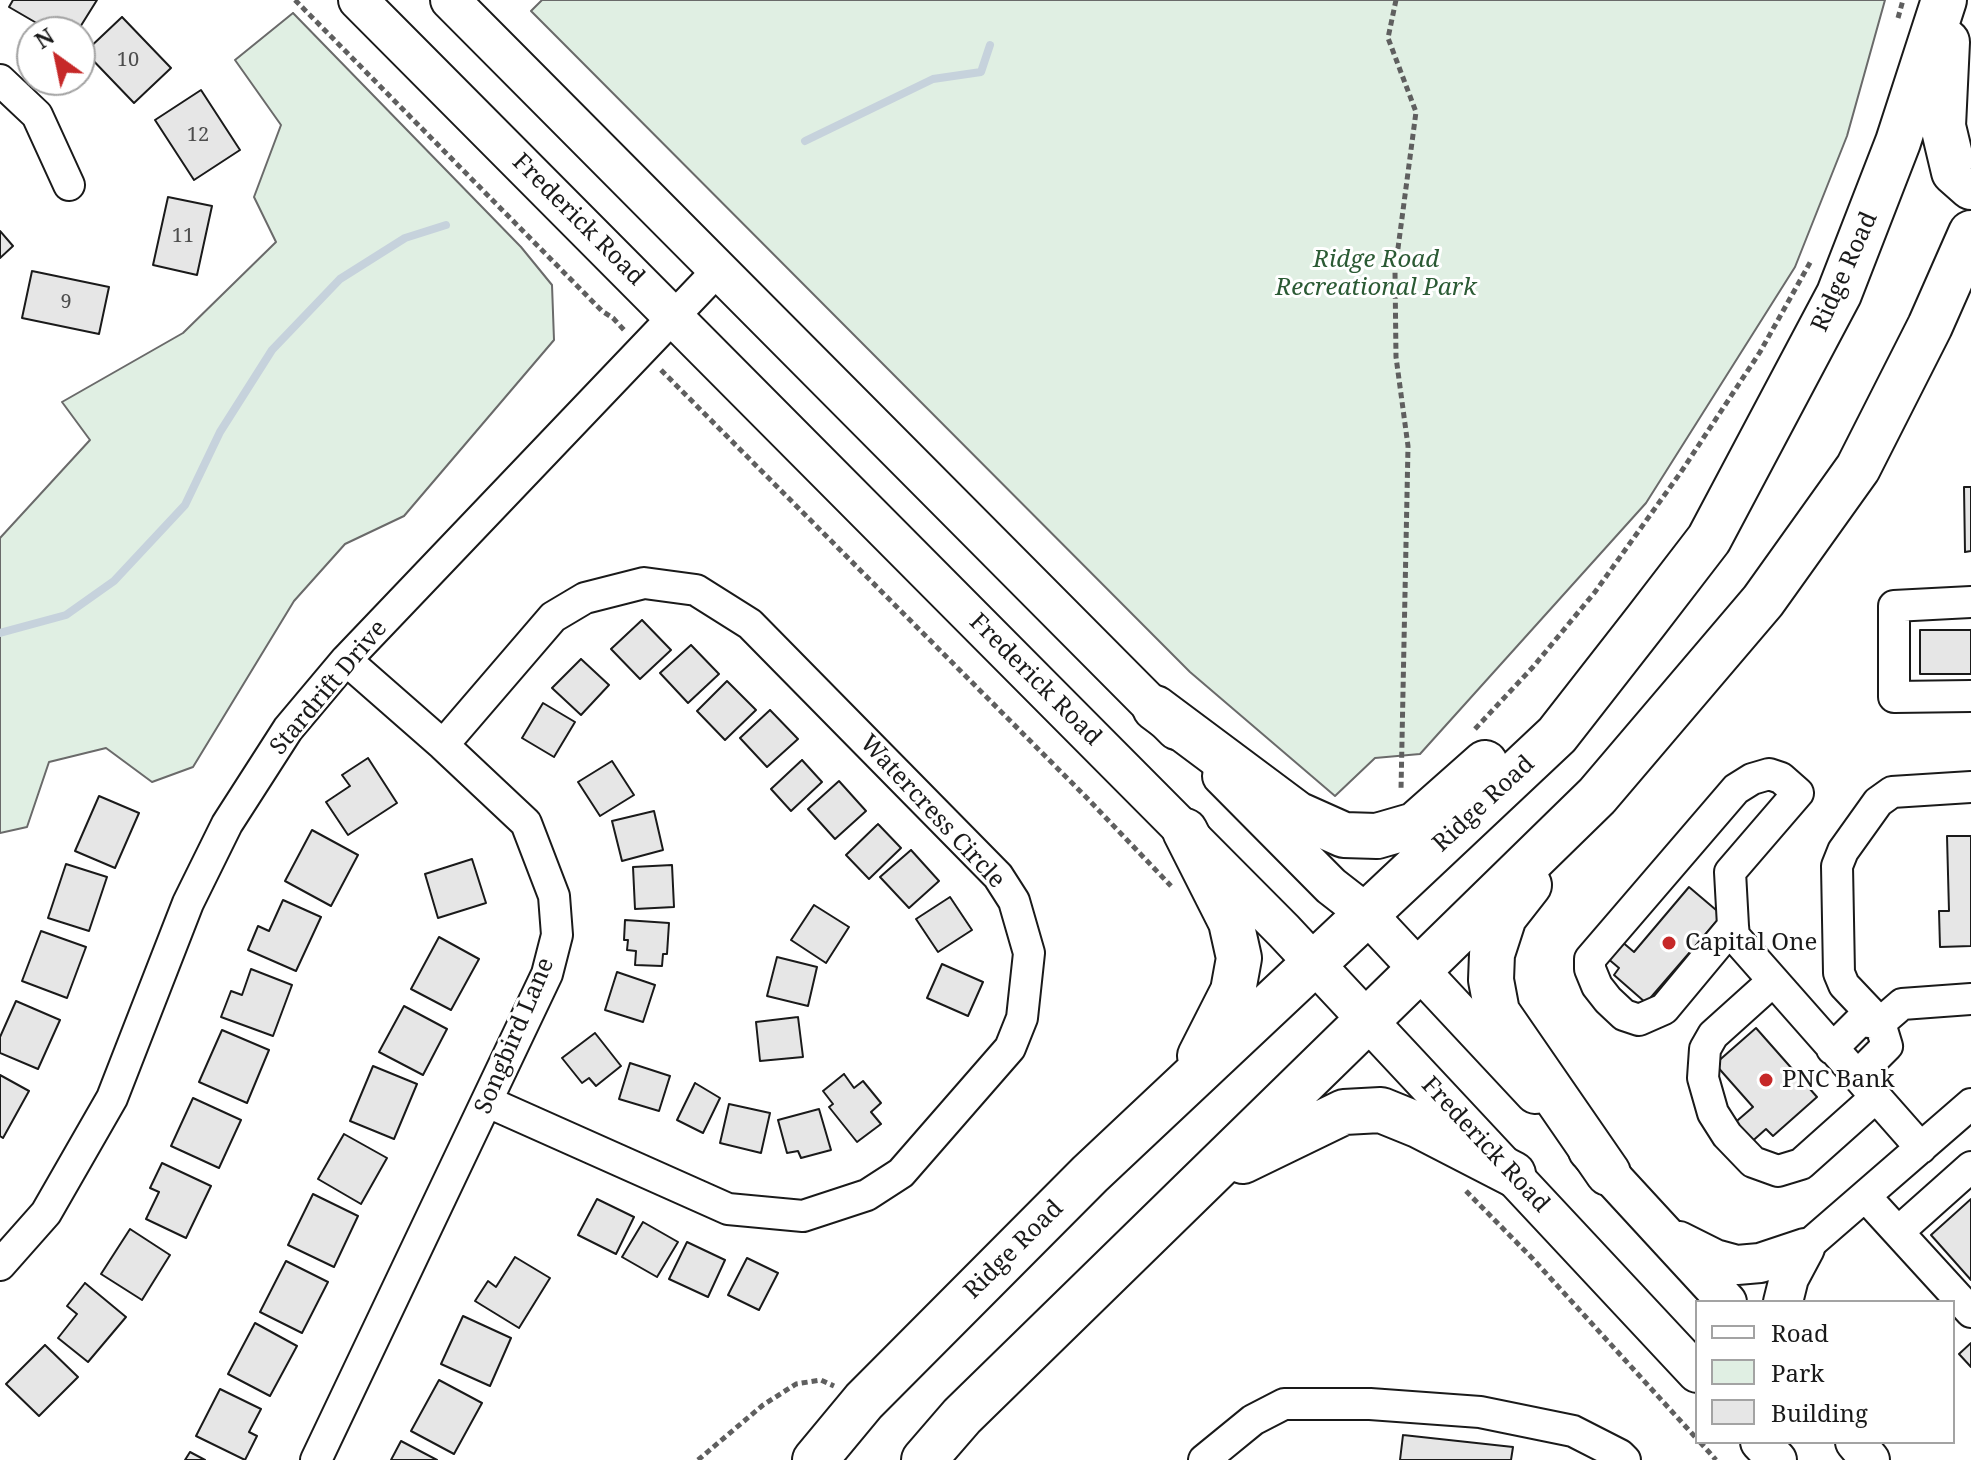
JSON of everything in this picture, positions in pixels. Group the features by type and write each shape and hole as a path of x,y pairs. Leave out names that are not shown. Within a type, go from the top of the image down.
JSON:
{"highway":[{"path":"1947,0 1943,126 1954,172 1971,187"},
{"name":"Ridge Road","path":"815,1460 864,1401 1090,1174 1557,735 1646,621 1709,539 1839,294 1898,142 1947,0"},
{"path":"1608,1173 1497,1012 1491,980 1492,954 1504,917 1597,796 1763,601 1858,468 1914,358 1971,233"},
{"path":"1914,358 1971,298"},
{"path":"1155,708 1297,814 1344,835 1377,836 1415,825 1646,621"},
{"path":"924,1460 962,1416 1597,796"},
{"path":"1181,1089 1233,991 1239,958 1231,922 1185,831"},
{"path":"1205,1181 1344,1112 1372,1110 1381,1110 1418,1125 1513,1174"}],"main road":[{"name":"Frederick Road","path":"358,0 1316,964 1695,1371"},
{"path":"450,0 1331,886 1367,914 1420,968 1725,1300"},
{"path":"1666,1235 1715,1259 1737,1265 1760,1263 1805,1248"},
{"path":"1784,1300 1789,1278 1805,1248"},
{"path":"1762,1444 1777,1460"},
{"path":"1857,1444 1870,1460"}],"street":[{"path":"0,80 37,115 69,185"},
{"name":"Stardrift Drive","path":"0,1265 46,1213 112,1098 188,903 227,824 288,729 346,660 719,269"},
{"name":"Watercress Circle","path":"443,745 553,617 585,598 644,583 696,590 750,624 998,876 1014,901 1029,953 1022,1018 1010,1048 901,1173 867,1195 803,1216 728,1209 488,1102"},
{"path":"1971,602 1894,606 1894,697 1971,696"},
{"name":"Songbird Lane","path":"316,1460 547,974 557,935 554,896 526,823 346,660"},
{"path":"1733,926 1664,1009 1639,1020 1624,1015 1608,1000 1597,986 1590,969 1590,959 1736,789 1752,779 1769,774 1781,778 1798,793 1730,872 1734,936 1921,1148"},
{"path":"1773,981 1713,1035 1705,1049 1703,1078 1713,1113 1727,1135 1753,1162 1778,1171 1801,1164 1866,1086 1887,1046 1880,1023 1844,985 1839,973 1837,866 1843,851 1878,802 1892,792 1971,787"},
{"path":"1832,1049 1860,1021 1880,1023 1902,1004 1971,999"},
{"path":"1805,1248 1971,1104"},
{"path":"1898,1232 1971,1167"},
{"path":"1865,1196 1971,1312"},
{"path":"1204,1460 1253,1420 1284,1404 1419,1406 1480,1412 1573,1431 1625,1460"}],"path":[{"path":"295,0 602,311 613,318"},
{"path":"1396,0 1388,38 1416,112 1395,271 1396,357 1408,446 1401,795 1411,789"},
{"path":"1896,25 1903,0"},
{"path":"1470,735 1533,667 1595,592 1681,472 1760,352 1815,254"},
{"path":"674,385 1054,764 1179,894"},
{"path":"1455,1181 1533,1259 1695,1437"},
{"path":"698,1460 763,1405 796,1384 821,1380 864,1401"},
{"path":"1702,1444 1716,1460"}],"green space":[{"name":"Ridge Road Recreational Park","path":"542,0 1885,0 1847,136 1795,267 1646,503 1420,754 1375,758 1335,796 1190,672 531,11"},
{"path":"293,13 521,247 552,285 554,340 404,516 345,544 294,601 193,767 152,782 106,748 49,762 27,827 0,833 0,538 90,440 62,402 183,333 276,242 254,197 281,125 235,60"}],"building":[{"path":"13,0 97,0 87,16 24,16 9,7"},
{"path":"122,17 171,68 134,103 96,63 96,42"},
{"path":"201,90 240,150 194,180 155,120"},
{"path":"168,197 212,206 197,275 153,265"},
{"path":"0,231 13,246 0,258"},
{"path":"32,271 109,287 99,334 22,318"},
{"path":"1964,487 1971,487 1971,551 1965,552"},
{"path":"642,620 671,650 640,679 611,649"},
{"path":"1920,630 1971,630 1971,674 1920,674"},
{"path":"691,645 719,674 688,703 660,673"},
{"path":"581,659 609,685 581,715 552,688"},
{"path":"727,681 756,710 725,740 697,711"},
{"path":"543,703 575,722 554,757 522,738"},
{"path":"770,710 798,739 767,767 740,738"},
{"path":"368,758 397,803 348,835 326,802 350,786 342,775"},
{"path":"802,760 822,782 791,811 771,789"},
{"path":"612,761 634,795 600,816 578,782"},
{"path":"839,781 866,811 835,839 808,809"},
{"path":"99,796 139,813 115,868 75,851"},
{"path":"654,811 663,850 622,861 612,821"},
{"path":"878,824 901,848 869,879 846,855"},
{"path":"312,830 358,855 331,906 285,881"},
{"path":"1947,836 1971,836 1971,946 1940,947 1939,911 1949,911"},
{"path":"911,850 939,881 909,908 880,877"},
{"path":"472,859 486,903 438,918 425,874"},
{"path":"66,864 107,877 89,931 48,918"},
{"path":"672,865 674,907 635,909 633,867"},
{"name":"Capital One","path":"1689,887 1722,915 1646,1003 1614,975 1619,968 1600,952 1614,935 1634,952"},
{"path":"950,897 972,930 938,952 916,919"},
{"path":"283,900 321,917 296,971 248,950 258,926 269,931"},
{"path":"814,905 849,927 826,963 791,940"},
{"path":"625,920 669,923 667,954 663,954 662,966 635,965 636,951 627,950 628,940 624,940"},
{"path":"41,931 86,947 67,998 22,981"},
{"path":"439,937 479,959 451,1010 411,989"},
{"path":"777,957 817,967 808,1006 767,996"},
{"path":"942,964 983,982 968,1016 927,998"},
{"path":"251,969 292,985 273,1036 221,1017 231,991 242,995"},
{"path":"617,972 655,985 643,1022 605,1010"},
{"path":"16,1001 60,1020 38,1069 0,1053 0,1037"},
{"path":"404,1006 447,1029 423,1075 379,1052"},
{"path":"798,1017 803,1057 760,1061 756,1022"},
{"name":"PNC Bank","path":"1756,1028 1817,1097 1773,1136 1766,1129 1748,1145 1731,1126 1753,1107 1715,1064"},
{"path":"222,1030 269,1050 247,1103 199,1082"},
{"path":"595,1033 621,1066 596,1086 589,1078 582,1083 562,1058"},
{"path":"630,1063 670,1076 659,1111 619,1099"},
{"path":"373,1066 417,1084 394,1139 350,1121"},
{"path":"844,1074 854,1088 863,1081 881,1103 871,1112 881,1124 857,1142 829,1107 833,1104 823,1091"},
{"path":"0,1075 29,1091 3,1138 0,1136"},
{"path":"695,1083 720,1098 703,1133 677,1120"},
{"path":"193,1098 241,1120 219,1168 171,1146"},
{"path":"729,1104 770,1113 761,1153 720,1143"},
{"path":"819,1109 831,1150 801,1158 798,1151 787,1153 778,1120"},
{"path":"344,1134 387,1158 361,1204 318,1179"},
{"path":"162,1163 211,1186 186,1238 146,1219 159,1192 150,1188"},
{"path":"313,1194 358,1216 334,1267 288,1245"},
{"path":"597,1199 634,1217 616,1254 578,1235"},
{"path":"1971,1199 1971,1280 1931,1235"},
{"path":"643,1222 678,1242 657,1277 622,1257"},
{"path":"130,1229 170,1255 142,1300 101,1274"},
{"path":"687,1242 725,1260 708,1297 669,1279"},
{"path":"515,1257 550,1278 519,1328 475,1301 488,1281 496,1287"},
{"path":"747,1258 778,1273 759,1310 728,1295"},
{"path":"286,1261 328,1282 302,1333 260,1312"},
{"path":"85,1283 126,1317 88,1362 58,1338 77,1314 67,1306"},
{"path":"463,1316 511,1338 490,1386 441,1364"},
{"path":"255,1323 297,1346 270,1396 228,1374"},
{"path":"1971,1343 1971,1367 1959,1354"},
{"path":"45,1345 78,1377 39,1416 6,1384"},
{"path":"439,1380 482,1403 454,1454 411,1431"},
{"path":"220,1389 261,1409 249,1432 257,1436 245,1460 196,1436"},
{"path":"1403,1435 1513,1447 1511,1460 1400,1460"},
{"path":"401,1441 437,1460 391,1460"},
{"path":"190,1452 205,1460 185,1460"}],"waterway":[{"path":"805,141 933,79 981,72 990,45"},
{"path":"0,633 66,615 114,581 185,505 220,432 272,350 340,279 405,238 446,225"}],"place":[{"name":"Capital One","path":"1669,943"},
{"name":"PNC Bank","path":"1766,1080"}]}
